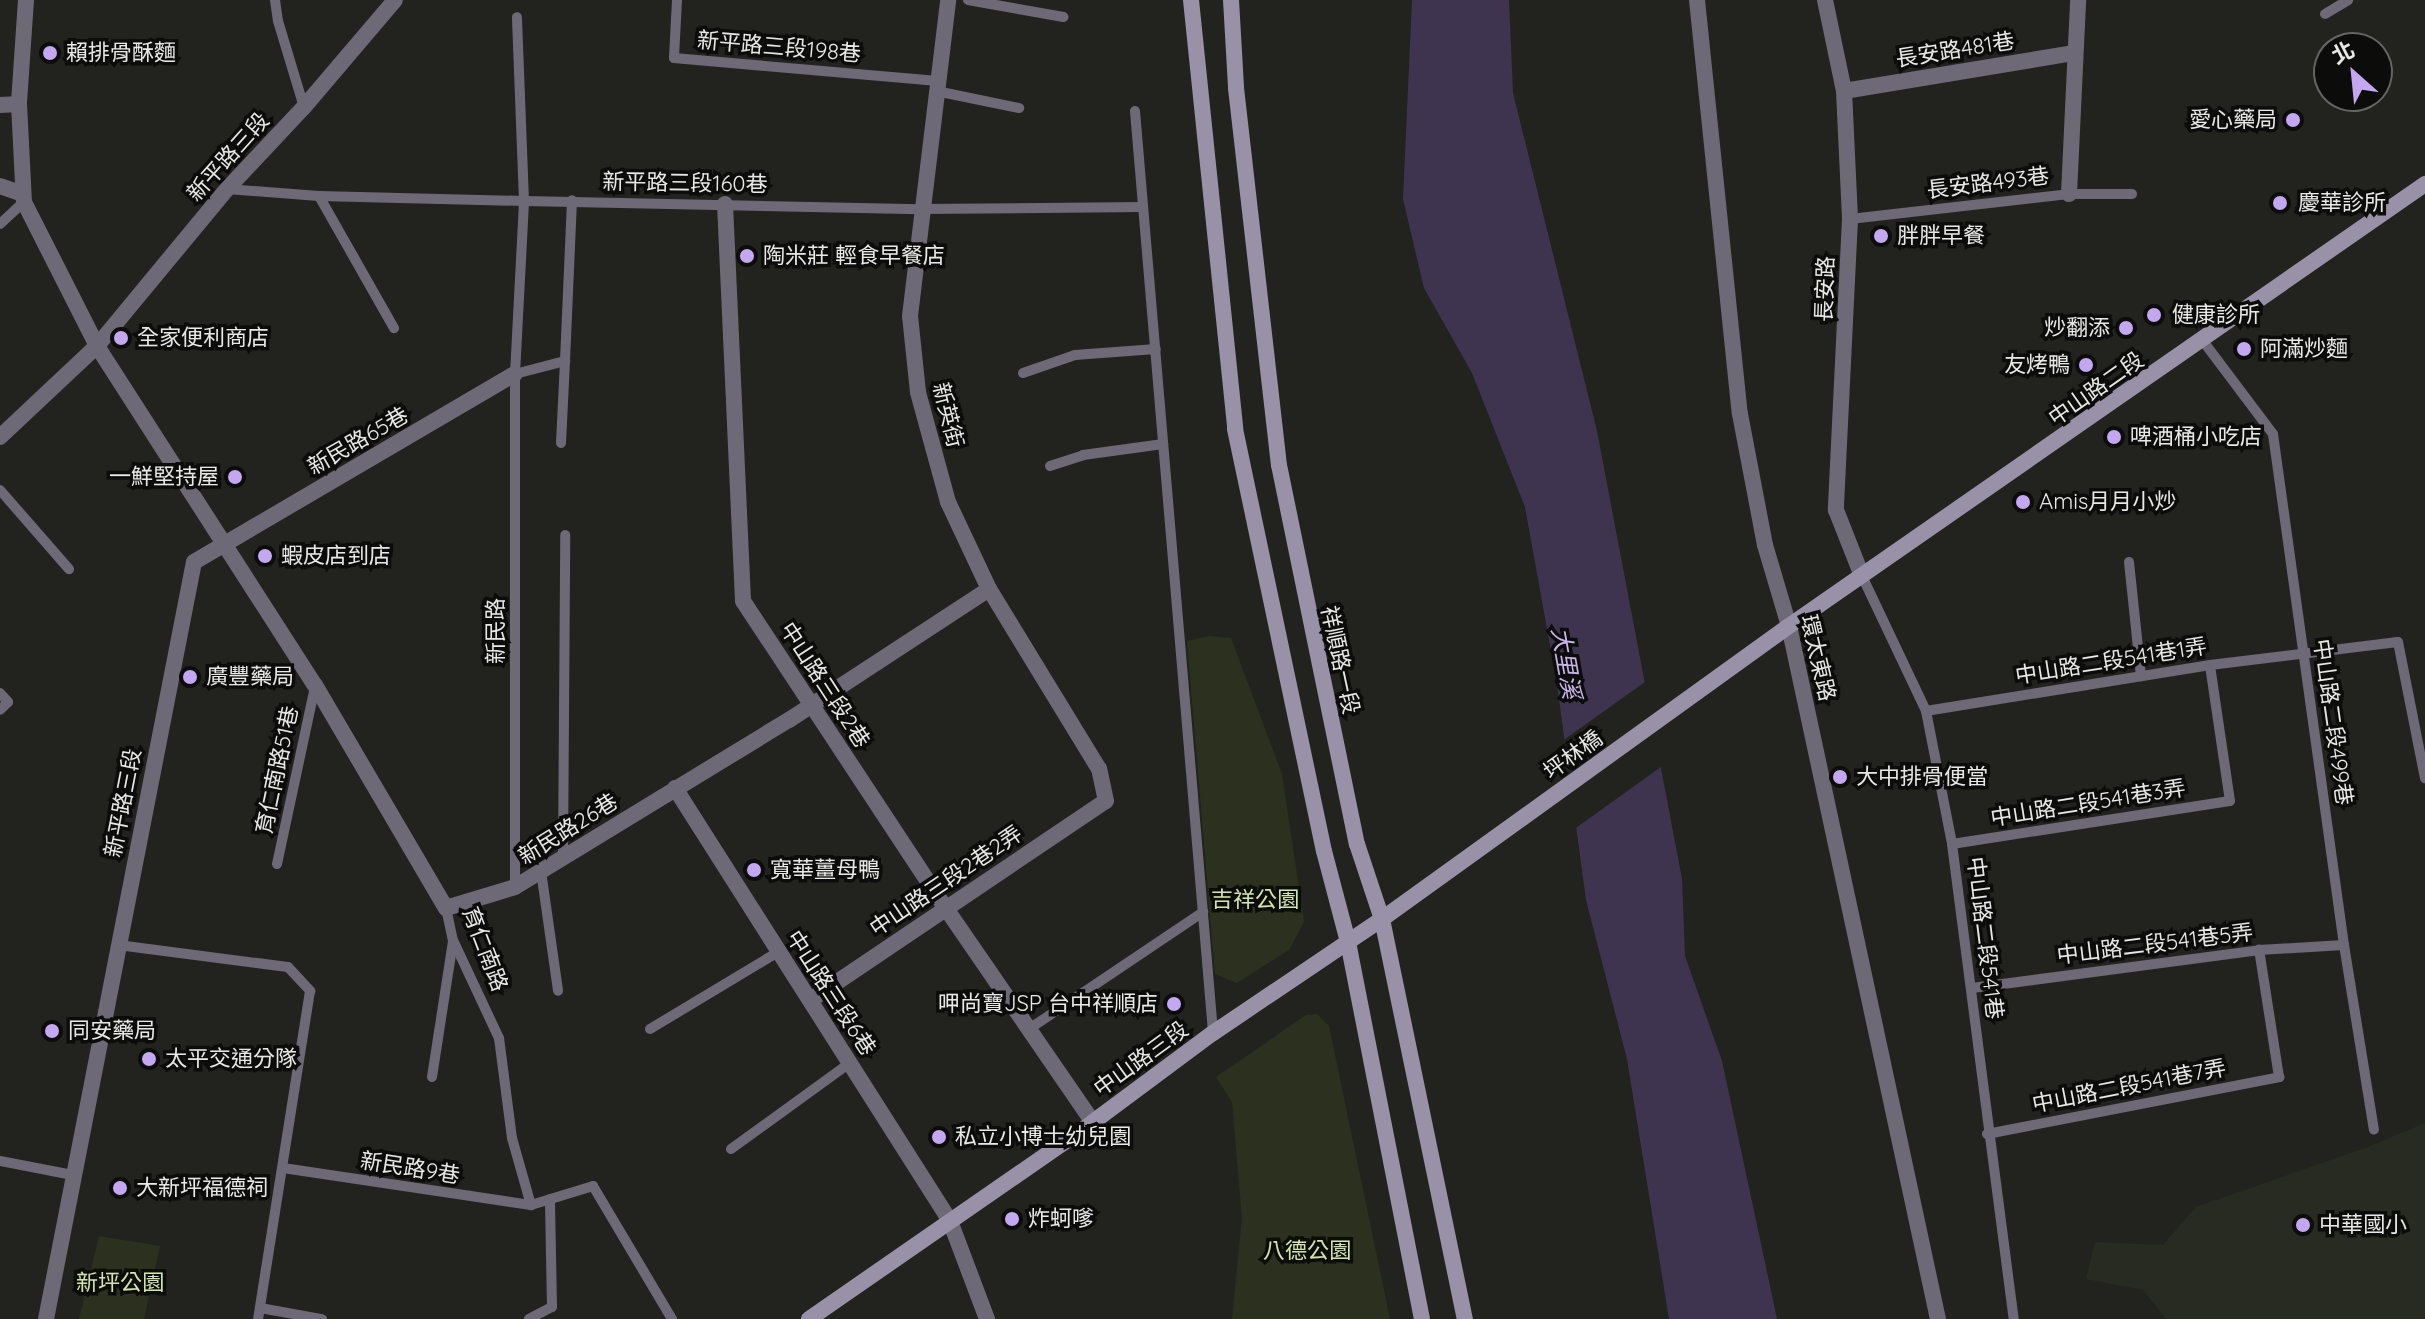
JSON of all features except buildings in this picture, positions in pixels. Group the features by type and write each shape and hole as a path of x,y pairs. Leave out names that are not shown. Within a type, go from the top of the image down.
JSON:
{"street":[{"path":"26,0 19,104 23,198 97,346 224,546"},
{"name":"新平路三段","path":"0,437 97,346 227,189 304,107 395,0"},
{"name":"新英街","path":"948,0 920,209 910,316 918,392 948,502 989,589 1099,769 1106,801"},
{"path":"1191,0 1235,429 1324,851 1348,942 1422,1319"},
{"name":"祥順路一段","path":"1231,0 1236,88 1279,465 1357,844 1382,919 1465,1319"},
{"name":"環太東路","path":"1697,0 1740,414 1765,545 1789,626 1938,1319"},
{"name":"長安路","path":"1825,0 1844,91 1850,219 1836,510 1862,576"},
{"path":"2069,194 2073,53 2078,0"},
{"name":"長安路481巷","path":"1844,91 2073,53"},
{"path":"0,105 19,104"},
{"name":"中山路二段","path":"1789,626 2425,184"},
{"path":"0,186 23,198"},
{"name":"中山路三段2巷","path":"725,204 743,601 945,907 1093,1122"},
{"name":"新民路65巷","path":"224,546 515,374"},
{"name":"新平路三段","path":"46,1319 194,562 224,546"},
{"name":"育仁南路","path":"224,546 315,685 446,908"},
{"name":"新民路26巷","path":"446,908 515,887 789,720 989,589"},
{"name":"坪林橋","path":"1382,919 1789,626"},
{"name":"中山路三段6巷","path":"675,788 778,952 812,999 950,1221 987,1319"},
{"name":"中山路三段2巷2弄","path":"812,999 1106,801"},
{"name":"中山路三段","path":"809,1319 1093,1122 1213,1033 1382,919"}],"lane":[{"path":"275,0 278,21 304,107"},
{"name":"新平路三段198巷","path":"677,0 674,58 937,86"},
{"path":"968,0 1063,17"},
{"path":"2325,14 2348,0"},
{"name":"新民路","path":"515,887 515,374 524,201 517,17"},
{"path":"937,86 1019,108"},
{"path":"1135,111 1213,1033"},
{"name":"新平路三段160巷","path":"227,189 319,196 920,209 1143,207"},
{"name":"長安路493巷","path":"1850,219 2069,194 2132,194"},
{"path":"319,196 394,328"},
{"path":"0,224 23,198"},
{"path":"561,443 572,200"},
{"name":"中山路二段499巷","path":"2203,341 2273,434 2344,945 2374,1130"},
{"path":"1023,373 1075,355 1156,349"},
{"path":"515,374 565,361"},
{"path":"1050,466 1083,455 1163,444"},
{"path":"0,490 69,569"},
{"path":"563,858 565,535"},
{"path":"2129,562 2141,676"},
{"name":"中山路二段541巷","path":"1862,576 1926,711 1952,844 1972,988 1987,1134 2014,1319"},
{"name":"中山路二段541巷1弄","path":"1926,711 2210,665 2398,642 2425,778"},
{"name":"中山路二段541巷3弄","path":"1952,844 2230,801 2210,665"},
{"name":"育仁南路51巷","path":"277,864 315,685"},
{"path":"0,693 8,702 0,710"},
{"path":"541,871 558,991"},
{"name":"育仁南路","path":"446,908 453,940 499,1038 512,1138 531,1205"},
{"path":"1029,1029 1203,912"},
{"path":"432,1077 453,940"},
{"path":"118,945 288,967 310,991 259,1313 322,1319"},
{"name":"中山路二段541巷5弄","path":"1972,988 2259,950 2344,945"},
{"name":"中山路二段541巷7弄","path":"1987,1134 2279,1077 2259,950"},
{"path":"650,1029 778,952"},
{"path":"731,1149 850,1063"},
{"path":"0,1161 73,1175"},
{"name":"新民路9巷","path":"283,1168 531,1205"},
{"path":"531,1205 593,1186 672,1319"},
{"path":"529,1319 552,1307 550,1199"}],"shaded area":[{"name":"中華國小","path":"2425,1123 2425,1319 2166,1319 2143,1290 2086,1279 2095,1242 2163,1245 2196,1207 2368,1147"}],"green space":[{"name":"吉祥公園","path":"1209,636 1231,638 1282,774 1304,922 1289,950 1237,983 1215,974 1187,641"},
{"name":"八德公園","path":"1317,1014 1329,1026 1390,1319 1232,1319 1242,1218 1232,1102 1216,1077 1306,1015"},
{"name":"新坪公園","path":"99,1236 160,1246 144,1319 79,1319"}],"water":[{"name":"大里溪","path":"1412,0 1509,0 1513,93 1597,431 1682,879 1685,956 1722,1061 1777,1319 1669,1319 1627,1059 1586,900 1557,684 1525,507 1472,373 1424,288 1403,199"}],"pier":[{"path":"1649,679 1665,764 1573,830 1561,742"}],"place":[{"name":"賴排骨酥麵","path":"50,53"},
{"name":"愛心藥局","path":"2293,120"},
{"name":"慶華診所","path":"2280,203"},
{"name":"胖胖早餐","path":"1881,236"},
{"name":"陶米莊 輕食早餐店","path":"747,256"},
{"name":"健康診所","path":"2154,315"},
{"name":"炒翻添","path":"2126,328"},
{"name":"全家便利商店","path":"121,338"},
{"name":"阿滿炒麵","path":"2244,349"},
{"name":"友烤鴨","path":"2086,365"},
{"name":"啤酒桶小吃店","path":"2114,437"},
{"name":"一鮮堅持屋","path":"235,477"},
{"name":"Amis月月小炒","path":"2023,502"},
{"name":"蝦皮店到店","path":"265,556"},
{"name":"廣豐藥局","path":"190,677"},
{"name":"大中排骨便當","path":"1840,777"},
{"name":"寬華薑母鴨","path":"754,870"},
{"name":"呷尚寶JSP 台中祥順店","path":"1174,1004"},
{"name":"同安藥局","path":"52,1031"},
{"name":"太平交通分隊","path":"149,1059"},
{"name":"私立小博士幼兒園","path":"939,1137"},
{"name":"大新坪福德祠","path":"120,1188"},
{"name":"炸蚵嗲","path":"1012,1219"},
{"name":"中華國小","path":"2303,1225"}]}
